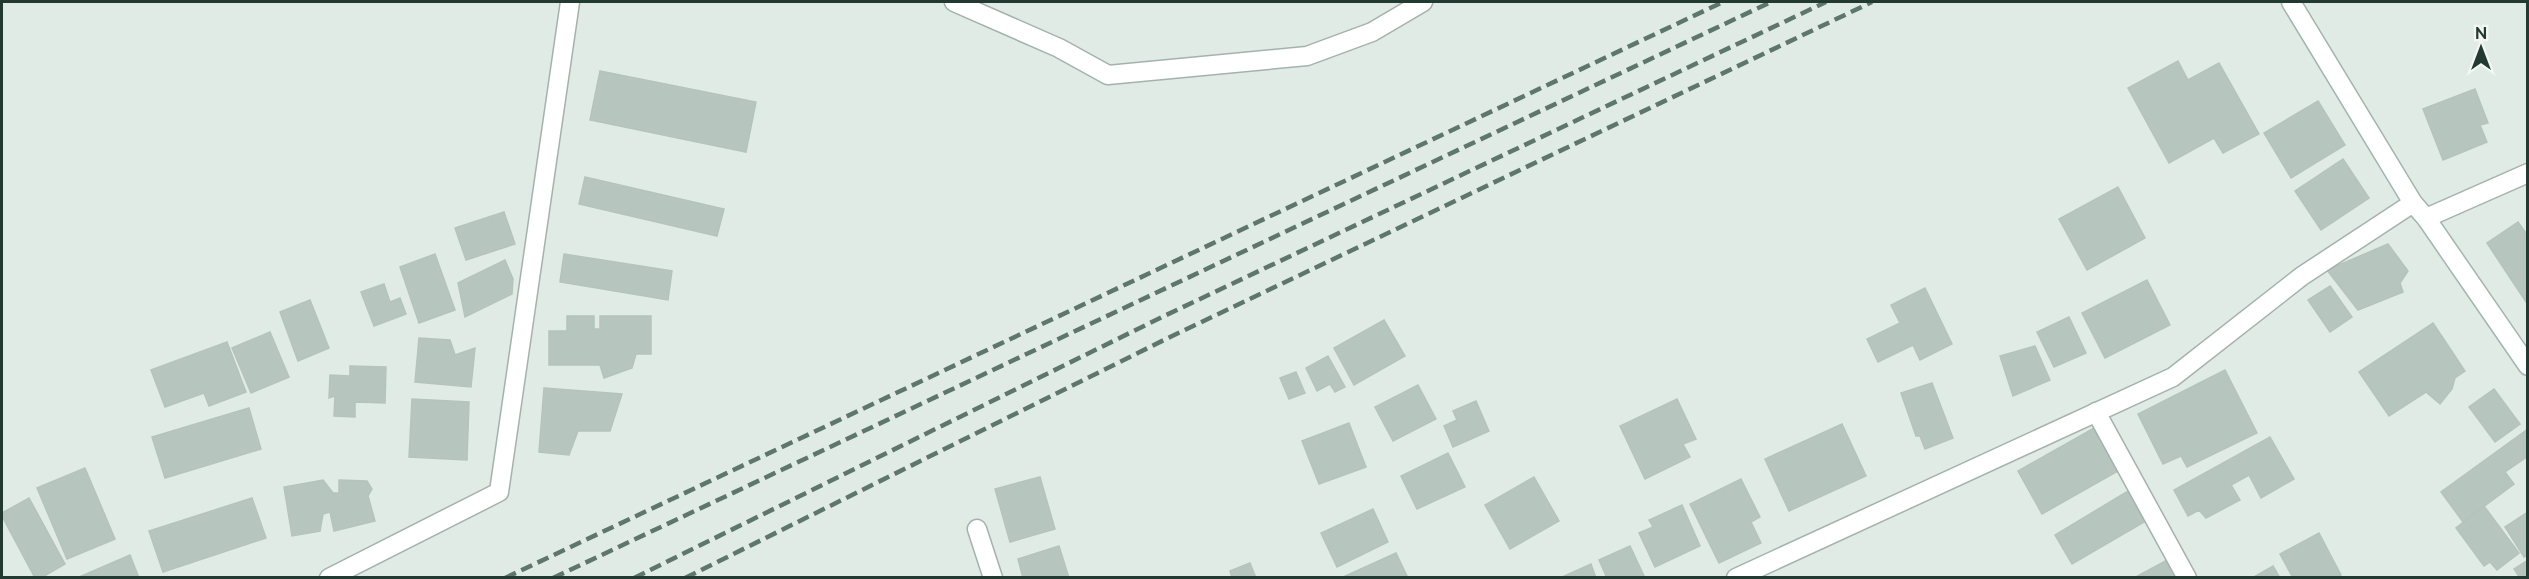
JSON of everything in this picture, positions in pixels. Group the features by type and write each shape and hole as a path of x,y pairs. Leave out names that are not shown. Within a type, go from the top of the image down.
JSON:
{"street":[{"path":"329,578 500,492 570,2"},
{"path":"954,2 1059,48 1108,75 1307,56 1372,32 1423,2"},
{"path":"2291,2 2413,203 2426,218 2528,366"},
{"path":"2426,218 2528,172"},
{"path":"1736,578 2173,377 2302,276 2413,203"},
{"path":"2096,412 2187,578"},
{"path":"977,529 993,578"}],"building":[{"path":"2178,61 2188,80 2219,63 2259,134 2223,153 2214,138 2169,163 2128,88"},
{"path":"600,71 756,102 746,152 590,120"},
{"path":"2475,89 2488,123 2480,125 2487,142 2443,160 2423,109"},
{"path":"2318,101 2345,145 2291,178 2264,133"},
{"path":"2343,159 2369,198 2321,230 2295,191"},
{"path":"585,177 724,209 717,236 579,204"},
{"path":"2118,187 2145,238 2087,270 2059,219"},
{"path":"504,212 515,244 466,260 455,228"},
{"path":"2518,222 2528,236 2528,305 2487,243"},
{"path":"2388,244 2408,271 2400,283 2403,292 2358,310 2327,270"},
{"path":"435,254 455,310 419,323 400,267"},
{"path":"564,254 672,271 668,300 560,282"},
{"path":"505,260 513,279 512,294 465,317 458,283"},
{"path":"2147,280 2170,325 2105,358 2082,313"},
{"path":"384,284 390,302 400,298 406,314 374,326 361,292"},
{"path":"2330,286 2352,317 2330,332 2308,300"},
{"path":"1925,288 1952,344 1920,360 1913,345 1878,362 1867,339 1900,323 1891,305"},
{"path":"310,300 329,348 298,361 280,312"},
{"path":"567,316 594,316 594,329 600,329 600,316 651,316 651,354 636,354 632,368 604,378 600,365 549,365 549,331 567,331"},
{"path":"2069,317 2086,353 2054,367 2037,332"},
{"path":"1384,320 1405,356 1354,385 1334,348"},
{"path":"2433,323 2465,371 2455,378 2452,389 2440,404 2426,392 2389,416 2359,372"},
{"path":"270,332 289,377 251,393 232,348"},
{"path":"419,338 450,340 455,355 475,348 471,387 415,382"},
{"path":"227,342 246,392 209,406 204,393 165,407 151,370"},
{"path":"2035,346 2050,380 2013,396 2000,356"},
{"path":"1328,356 1345,387 1335,392 1330,384 1317,391 1306,368"},
{"path":"350,366 386,367 385,403 355,402 355,417 334,416 335,396 329,398 330,375 350,376"},
{"path":"2225,370 2257,433 2187,467 2181,456 2163,464 2138,414"},
{"path":"1296,372 1305,393 1289,399 1280,378"},
{"path":"1932,383 1953,438 1925,449 1920,436 1916,436 1901,393"},
{"path":"1418,385 1436,419 1393,441 1375,407"},
{"path":"544,388 622,394 610,431 578,431 569,455 539,452"},
{"path":"2494,389 2520,424 2495,442 2469,407"},
{"path":"412,399 469,402 467,460 409,457"},
{"path":"1677,399 1696,439 1683,444 1690,457 1645,479 1620,426"},
{"path":"1476,401 1489,431 1453,447 1444,426 1457,420 1453,411"},
{"path":"249,408 261,449 165,478 152,437"},
{"path":"1349,423 1366,467 1319,484 1302,441"},
{"path":"1842,424 1866,476 1789,511 1765,459"},
{"path":"2094,428 2118,471 2042,514 2018,471"},
{"path":"2528,429 2528,456 2505,472 2514,484 2463,522 2441,492"},
{"path":"2270,437 2294,479 2261,498 2249,475 2231,485 2240,500 2206,518 2199,510 2188,516 2174,490"},
{"path":"1448,453 1465,487 1417,509 1401,476"},
{"path":"85,468 115,539 67,559 37,488"},
{"path":"1040,477 1055,529 1010,542 995,489"},
{"path":"1534,477 1559,521 1510,549 1485,505"},
{"path":"1741,479 1760,517 1751,522 1761,543 1719,563 1690,504"},
{"path":"323,480 333,493 339,493 339,480 367,481 372,489 368,496 375,521 334,531 330,512 323,514 320,531 292,536 284,487"},
{"path":"2133,488 2151,518 2072,564 2055,535"},
{"path":"29,498 65,564 41,578 35,578 2,516 2,513"},
{"path":"252,498 266,538 163,572 149,531"},
{"path":"1682,505 1700,546 1655,567 1639,533 1653,527 1649,520"},
{"path":"2484,506 2519,553 2497,570 2490,562 2484,566 2456,528"},
{"path":"1373,509 1388,542 1337,567 1321,533"},
{"path":"2528,512 2528,555 2524,557 2505,527"},
{"path":"2319,533 2341,575 2336,578 2293,578 2280,554"},
{"path":"1059,546 1069,578 1023,578 1018,559"},
{"path":"1630,546 1645,578 1607,578 1599,560"},
{"path":"1396,553 1408,578 1341,578"},
{"path":"130,555 139,578 77,578"},
{"path":"2169,559 2179,578 2134,578"},
{"path":"2528,560 2528,578 2520,578 2514,569"},
{"path":"1250,563 1256,578 1232,578 1230,571"},
{"path":"1591,564 1596,578 1560,578"},
{"path":"2273,566 2280,578 2252,578"}],"railway":[{"path":"505,578 1723,2"},
{"path":"553,578 1771,2"},
{"path":"634,578 1162,317 1826,2"},
{"path":"685,578 1168,338 1872,2"}]}
